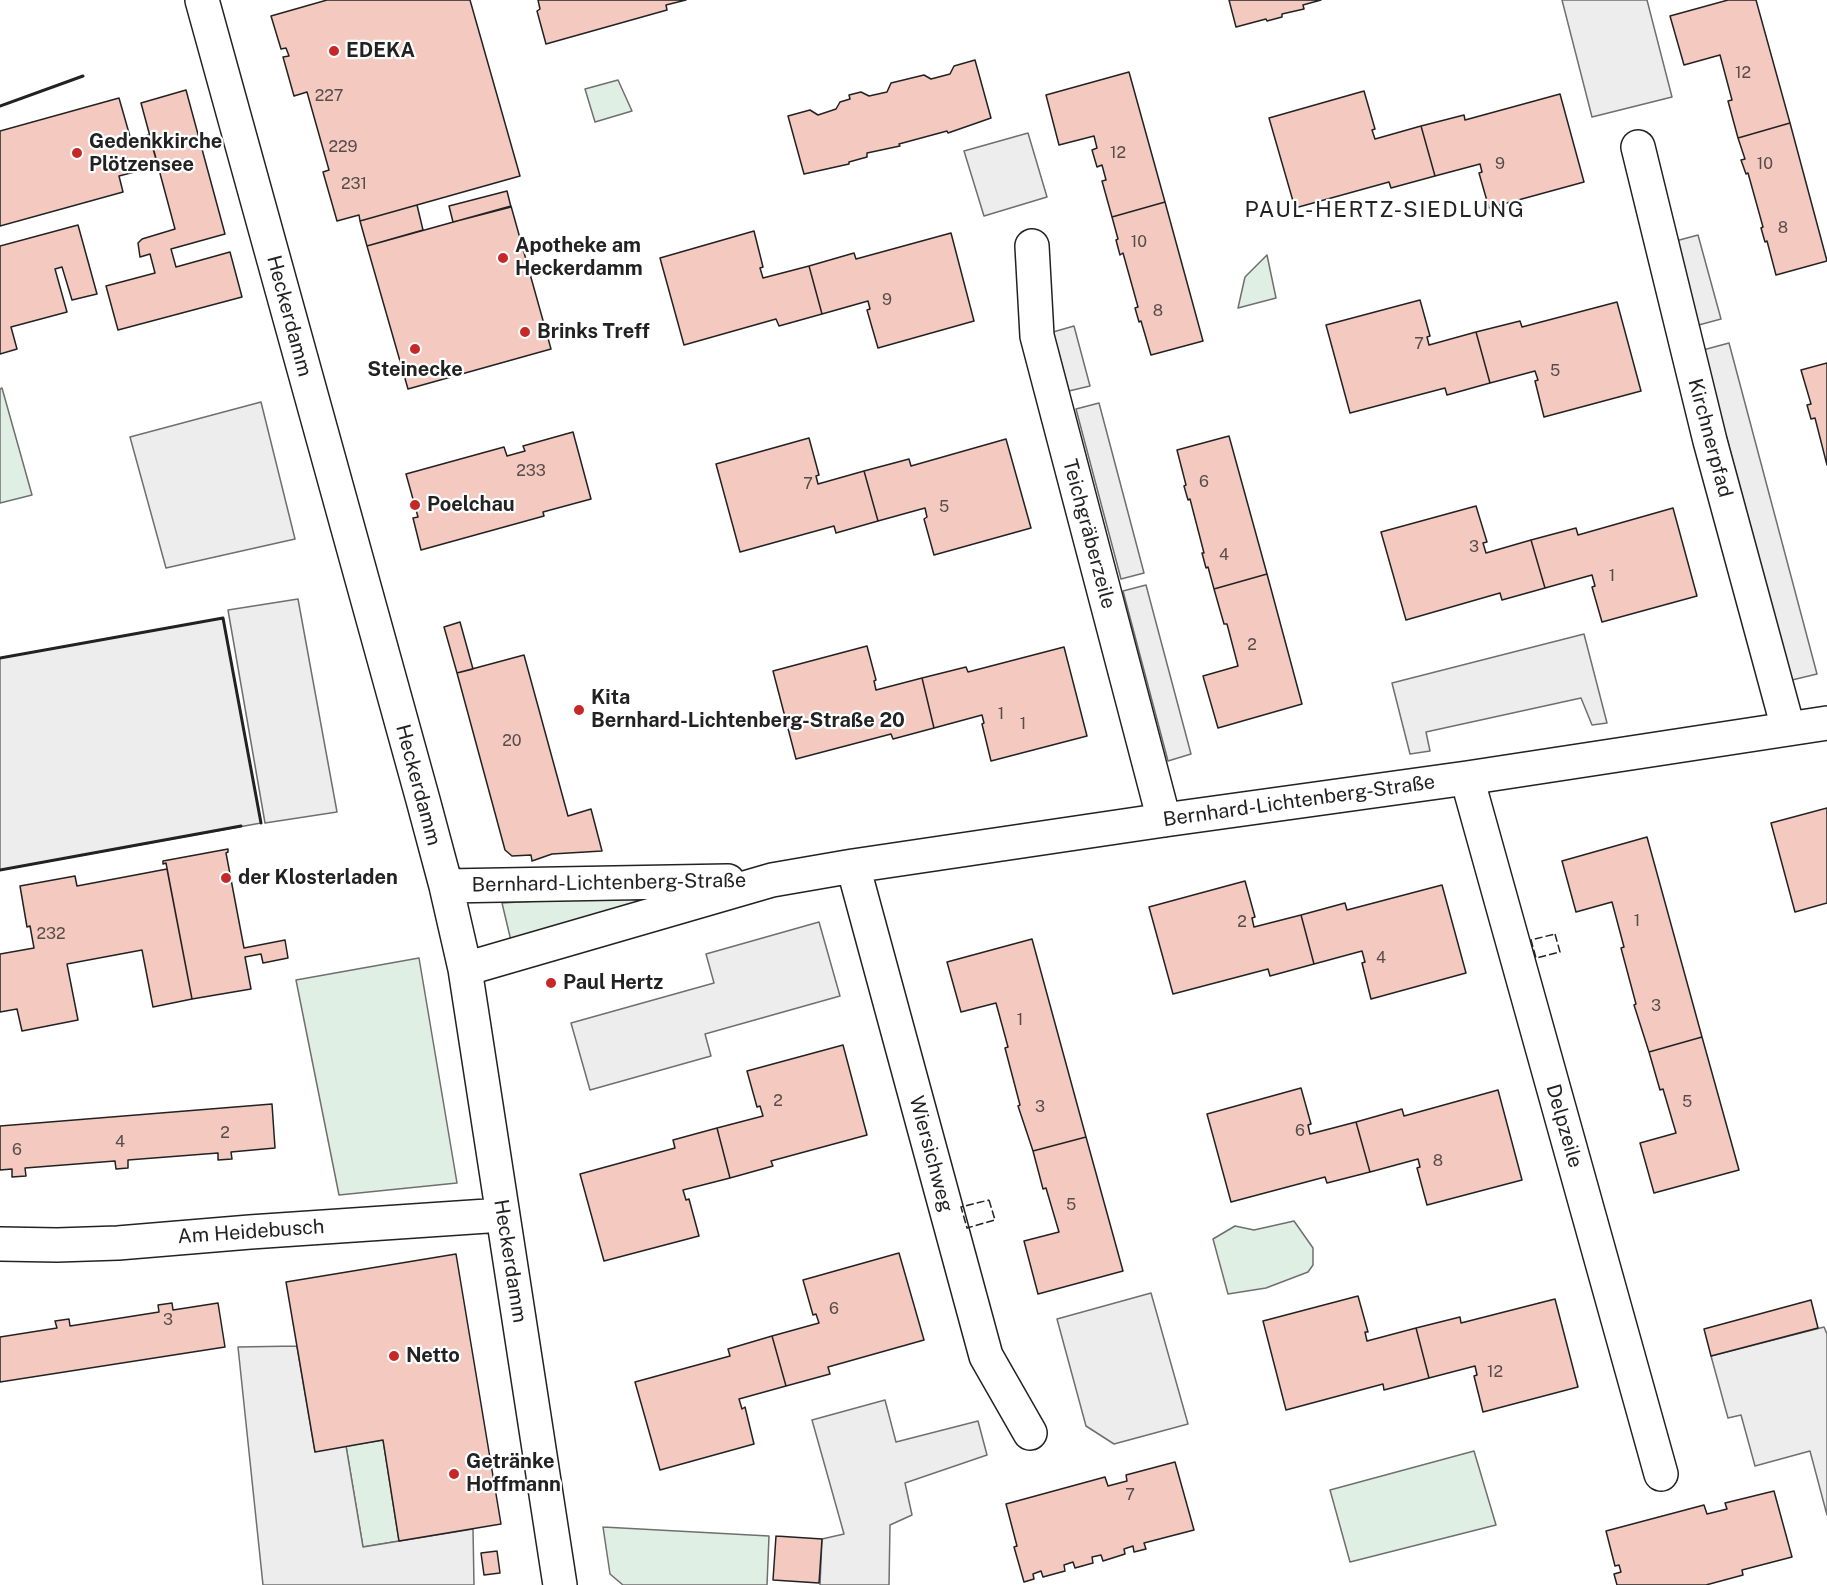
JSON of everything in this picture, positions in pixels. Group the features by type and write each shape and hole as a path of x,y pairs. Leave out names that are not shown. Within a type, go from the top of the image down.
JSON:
{"street":[{"name":"Heckerdamm","path":"202,0 446,886 465,969 560,1585"},
{"name":"Kirchnerpfad","path":"1638,147 1710,441 1788,728"},
{"name":"Teichgräberzeile","path":"1032,246 1037,336 1164,820"},
{"name":"Bernhard-Lichtenberg-Straße","path":"465,969 772,880 853,866 1467,778 1827,723"},
{"name":"Delpzeile","path":"1467,778 1661,1474"},
{"name":"Wiersichweg","path":"853,866 986,1356 1030,1432"},
{"name":"Bernhard-Lichtenberg-Straße","path":"446,886 772,880"},
{"name":"Am Heidebusch","path":"0,1244 118,1243 502,1215"}],"green space":[{"path":"618,80 632,111 595,122 585,89"},
{"path":"1267,255 1276,298 1238,308 1245,277"},
{"path":"2,388 32,495 0,503 0,389"},
{"path":"674,893 511,941 502,903"},
{"path":"419,958 457,1183 339,1195 296,980"},
{"path":"1294,1221 1313,1248 1313,1265 1308,1272 1266,1288 1228,1294 1213,1239 1235,1226 1254,1230"},
{"path":"383,1440 399,1541 363,1547 346,1446"},
{"path":"1474,1451 1496,1525 1350,1562 1330,1490"},
{"path":"603,1527 769,1536 767,1585 623,1585 610,1574"}],"shaded area":[{"path":"1562,0 1647,0 1672,97 1592,117"},
{"path":"1028,133 1047,197 984,216 964,151"},
{"path":"1698,235 1721,319 1695,326 1672,242"},
{"path":"1074,326 1090,386 1069,391 1053,332"},
{"path":"1729,343 1817,674 1792,680 1703,350"},
{"path":"261,402 295,539 166,568 130,437"},
{"path":"1099,403 1144,573 1121,579 1076,409"},
{"path":"1146,585 1191,754 1168,761 1123,591"},
{"path":"298,599 337,812 265,823 228,610"},
{"path":"223,618 261,823 0,870 0,658"},
{"path":"1584,634 1607,723 1592,725 1581,698 1426,732 1430,751 1410,754 1392,683"},
{"path":"819,922 840,996 705,1034 711,1056 590,1090 571,1023 714,983 706,954"},
{"path":"1151,1293 1188,1424 1114,1444 1086,1426 1057,1319"},
{"path":"1824,1327 1827,1334 1827,1515 1810,1451 1755,1466 1741,1415 1728,1418 1711,1356"},
{"path":"297,1346 315,1451 346,1446 363,1547 473,1529 474,1585 263,1585 238,1347"},
{"path":"885,1400 896,1442 978,1421 987,1455 905,1483 912,1515 890,1525 889,1585 820,1585 822,1539 844,1534 812,1420"}],"building":[{"path":"327,0 470,0 520,176 360,221 359,215 337,221 323,172 329,170 307,92 294,96 283,57 289,56 286,48 281,49 271,16"},
{"path":"538,0 686,0 666,5 667,10 546,44 537,11 540,9"},
{"path":"1229,0 1321,0 1303,5 1304,9 1282,14 1282,17 1236,27"},
{"path":"1728,0 1756,0 1790,123 1738,138 1728,101 1732,100 1720,55 1684,65 1670,16"},
{"path":"975,60 991,118 948,133 947,131 899,144 900,146 867,153 867,157 849,162 849,164 804,174 788,116 810,110 818,115 836,109 840,102 850,99 849,95 861,92 869,96 887,92 891,83 924,75 931,79 950,74 954,66"},
{"path":"1129,72 1165,202 1112,217 1102,181 1106,180 1102,165 1097,167 1092,150 1097,148 1094,136 1059,145 1046,95"},
{"path":"186,90 225,234 171,249 176,267 230,252 242,297 118,330 106,286 155,273 150,254 140,257 138,243 142,239 175,229 141,103"},
{"path":"1364,91 1375,129 1372,130 1375,139 1421,126 1435,176 1391,188 1389,182 1295,208 1269,118"},
{"path":"1560,94 1584,182 1489,208 1479,173 1482,172 1480,164 1435,176 1421,126 1464,115 1465,120"},
{"name":"Gedenkkirche Plötzensee","path":"119,98 131,140 149,135 158,166 119,176 123,192 0,226 0,131"},
{"path":"1790,123 1827,261 1776,275 1761,228 1763,227 1748,173 1746,174 1741,160 1745,159 1738,138"},
{"path":"507,191 511,207 453,222 449,206"},
{"path":"1165,202 1203,341 1151,355 1135,308 1138,307 1123,253 1120,255 1112,217"},
{"path":"417,205 423,230 367,246 360,221"},
{"path":"511,206 551,349 408,389 367,246"},
{"path":"78,225 97,294 72,300 62,267 55,269 67,312 11,327 17,349 0,354 0,246"},
{"path":"754,231 763,267 760,268 763,278 809,266 822,314 779,326 776,319 684,345 660,258"},
{"path":"951,233 974,321 878,348 867,310 870,309 868,301 822,314 809,266 854,253 856,259"},
{"path":"1420,300 1430,336 1427,337 1429,345 1476,332 1490,383 1447,395 1445,388 1350,413 1326,325"},
{"path":"1617,302 1641,391 1544,417 1535,381 1538,380 1535,371 1490,383 1476,332 1520,321 1522,327"},
{"path":"1827,363 1827,465 1815,418 1811,419 1807,405 1811,404 1801,370"},
{"path":"573,432 591,499 543,512 544,516 421,550 413,518 418,517 406,474 504,447 507,456 525,451 523,446"},
{"path":"1229,436 1267,574 1214,589 1202,553 1204,553 1190,499 1188,500 1184,486 1186,485 1177,450"},
{"path":"809,438 819,475 816,476 818,484 864,471 878,521 836,533 834,526 740,552 716,464"},
{"path":"1006,439 1031,528 934,555 924,519 927,517 925,508 878,521 864,471 909,459 911,466"},
{"path":"1476,506 1487,542 1483,543 1486,553 1531,540 1545,588 1502,600 1500,593 1406,620 1381,532"},
{"path":"1673,508 1697,596 1602,622 1592,587 1595,586 1592,575 1545,588 1531,540 1576,528 1578,535"},
{"path":"1267,574 1302,704 1218,728 1203,676 1238,666 1227,624 1224,624 1214,589"},
{"path":"460,622 473,669 457,673 444,627"},
{"path":"867,646 876,680 874,681 876,690 922,678 934,728 893,739 891,734 796,759 773,671"},
{"path":"1064,647 1087,736 991,761 982,715 934,728 922,678 966,667 968,672"},
{"path":"524,655 568,816 591,809 602,851 552,854 532,861 531,855 512,856 505,850 457,673"},
{"path":"1827,808 1827,903 1795,912 1771,823"},
{"path":"1647,837 1702,1037 1649,1052 1634,1005 1636,1004 1621,948 1624,947 1612,902 1576,912 1562,861"},
{"path":"228,849 226,853 244,948 285,940 288,958 263,963 261,954 245,957 251,989 192,999 166,863 163,864 163,861"},
{"path":"167,869 192,999 153,1007 142,950 67,964 78,1020 22,1031 17,1009 0,1012 0,954 34,948 30,926 27,927 20,886 75,876 77,886"},
{"path":"1245,881 1255,917 1252,918 1254,927 1301,915 1314,964 1270,976 1268,969 1173,994 1149,907"},
{"path":"1442,885 1466,973 1371,999 1362,963 1365,962 1362,951 1314,964 1301,915 1345,903 1347,910"},
{"path":"1032,939 1086,1137 1033,1151 1018,1106 1020,1105 1005,1048 1008,1047 996,1003 961,1012 947,962"},
{"path":"1702,1037 1739,1170 1654,1193 1640,1143 1676,1133 1649,1052"},
{"path":"843,1045 867,1135 771,1161 773,1166 730,1178 717,1128 763,1116 760,1106 757,1107 747,1071"},
{"path":"1301,1088 1311,1124 1308,1125 1310,1134 1356,1122 1370,1172 1327,1183 1325,1177 1231,1202 1207,1114"},
{"path":"1498,1090 1522,1180 1427,1205 1417,1168 1420,1167 1418,1159 1370,1172 1356,1122 1402,1109 1404,1116"},
{"path":"272,1104 275,1148 231,1152 232,1159 218,1160 218,1153 128,1160 128,1168 116,1169 115,1161 25,1168 26,1176 12,1177 12,1169 0,1170 0,1126"},
{"path":"717,1128 730,1178 683,1190 686,1200 689,1199 699,1236 604,1261 580,1174 675,1148 673,1140"},
{"path":"1086,1137 1123,1271 1038,1294 1024,1241 1059,1232 1046,1188 1043,1189 1033,1151"},
{"path":"899,1253 924,1340 828,1367 830,1374 786,1386 772,1336 819,1323 816,1314 813,1315 803,1280"},
{"path":"456,1254 501,1524 399,1541 383,1440 315,1452 286,1282"},
{"path":"1358,1296 1368,1332 1365,1332 1367,1341 1416,1328 1429,1378 1384,1390 1383,1384 1286,1410 1263,1321"},
{"path":"1555,1299 1578,1387 1483,1412 1474,1376 1477,1375 1475,1366 1429,1378 1416,1328 1460,1317 1461,1323"},
{"path":"1811,1300 1818,1328 1711,1356 1704,1329"},
{"path":"172,1303 173,1310 218,1303 225,1347 0,1382 0,1337 57,1328 55,1321 69,1319 70,1326 159,1312 158,1305"},
{"path":"772,1336 786,1386 739,1399 742,1409 745,1407 754,1444 660,1470 635,1382 730,1356 728,1349"},
{"path":"1175,1462 1194,1530 1144,1543 1146,1549 1134,1552 1133,1546 1124,1549 1125,1554 1103,1561 1101,1555 1092,1557 1093,1563 1075,1568 1073,1562 1064,1565 1065,1571 1043,1577 1041,1571 1033,1574 1034,1579 1024,1582 1014,1547 1017,1546 1006,1504 1105,1477 1108,1486 1127,1481 1126,1475"},
{"path":"1774,1491 1792,1557 1742,1570 1743,1575 1706,1585 1617,1585 1614,1574 1621,1572 1619,1565 1615,1566 1606,1531 1704,1505 1707,1514 1727,1509 1725,1503"},
{"path":"776,1536 822,1539 819,1583 773,1580"},
{"path":"497,1551 500,1573 484,1575 481,1553"}],"fence":[{"path":"1555,934 1560,952 1536,958 1531,940 1555,934"},
{"path":"989,1200 995,1220 967,1228 961,1207 989,1200"}],"wall":[{"path":"0,106 83,76"},
{"path":"0,658 223,618 261,823"},
{"path":"0,870 241,826"}],"place":[{"name":"EDEKA","path":"334,51"},
{"name":"Gedenkkirche Plötzensee","path":"77,153"},
{"name":"Apotheke am Heckerdamm","path":"503,258"},
{"name":"Brinks Treff","path":"525,332"},
{"name":"Steinecke","path":"415,349"},
{"name":"Poelchau","path":"415,505"},
{"name":"Kita Bernhard-Lichtenberg-Straße 20","path":"579,710"},
{"name":"der Klosterladen","path":"226,878"},
{"name":"Paul Hertz","path":"551,983"},
{"name":"Netto","path":"394,1356"},
{"name":"Getränke Hoffmann","path":"454,1474"}],"district":[{"name":"PAUL-HERTZ-SIEDLUNG","path":"1385,210"}]}
